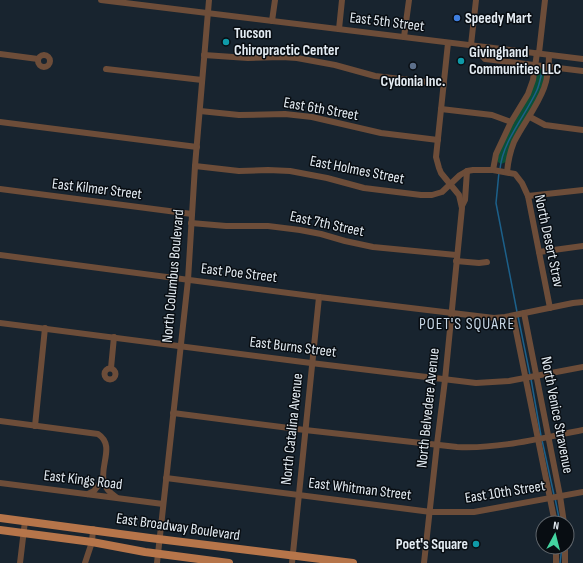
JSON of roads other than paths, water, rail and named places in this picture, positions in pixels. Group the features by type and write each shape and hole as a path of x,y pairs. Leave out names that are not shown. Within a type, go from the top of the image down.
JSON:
{"main road":[{"name":"East Broadway Boulevard","path":"0,518 93,529 292,559 353,563"},
{"name":"East Broadway Boulevard","path":"0,530 92,542 158,554 229,563"}],"street":[{"name":"East 5th Street","path":"100,0 583,59"},
{"name":"North Columbus Boulevard","path":"157,563 188,280 195,166 209,0"},
{"path":"272,21 275,0"},
{"path":"339,29 342,0"},
{"path":"404,37 409,0"},
{"path":"471,45 476,0"},
{"path":"493,170 496,154 511,122 528,94 536,65 545,0"},
{"name":"North Belvedere Avenue","path":"448,43 436,157 438,168 441,173 451,183 459,195 462,208"},
{"path":"480,46 480,53 485,59 583,71"},
{"path":"0,54 38,59"},
{"path":"204,54 248,58 297,58 335,65 375,76 444,84"},
{"path":"467,171 493,170 507,172 509,158 514,143 530,117 544,88 549,67 549,55"},
{"path":"106,69 202,80"},
{"path":"441,109 492,115 511,122"},
{"name":"East 6th Street","path":"200,111 240,115 285,114 312,117 381,133 438,140"},
{"path":"530,117 545,124 583,130"},
{"path":"0,122 197,147"},
{"name":"East Holmes Street","path":"195,166 239,171 290,171 328,178 364,188 421,195 432,195 442,192 460,175 467,171"},
{"name":"North Belvedere Avenue","path":"424,563 445,380 456,258 462,208 465,200 467,171"},
{"name":"North Desert Strav","path":"507,172 516,174 528,196 550,308"},
{"name":"East Kilmer Street","path":"0,189 192,214"},
{"path":"528,196 583,190"},
{"name":"East 7th Street","path":"191,223 226,226 268,226 314,232 373,247 456,258 479,263 487,262"},
{"path":"539,252 583,246"},
{"name":"East Poe Street","path":"0,255 318,297 494,318 513,316 583,302"},
{"name":"North Catalina Avenue","path":"292,559 318,297"},
{"name":"North Venice Stravenue","path":"524,313 563,515"},
{"name":"North Venice Stravenue","path":"513,316 553,515"},
{"name":"East Burns Street","path":"0,323 445,380 493,383 583,367"},
{"path":"35,426 45,328"},
{"path":"111,368 114,337"},
{"path":"173,413 305,430 477,448 499,446 583,430"},
{"path":"0,421 98,434 103,438 106,445 103,479 107,490 116,497"},
{"name":"East Whitman Street","path":"166,478 430,512"},
{"path":"88,494 94,491 103,479"},
{"name":"East Kings Road","path":"0,483 163,504"},
{"name":"East 10th Street","path":"430,512 474,512 583,492"},
{"path":"20,563 25,521"},
{"path":"85,563 92,542 93,529"}],"waterway":[{"path":"500,169 502,158 510,138 537,90 543,68"},
{"path":"499,172 496,203 517,312"},
{"path":"518,316 530,375"},
{"path":"531,379 541,436"},
{"path":"542,440 554,495"},
{"path":"555,498 558,515"},
{"path":"560,563 561,555"}],"place":[{"name":"Speedy Mart","path":"457,18"},
{"name":"Tucson Chiropractic Center","path":"226,42"},
{"name":"Givinghand Communities LLC","path":"461,61"},
{"name":"Cydonia Inc.","path":"413,66"},
{"name":"Poet's Square","path":"476,544"}],"district":[{"name":"POET'S SQUARE","path":"467,324"}]}
